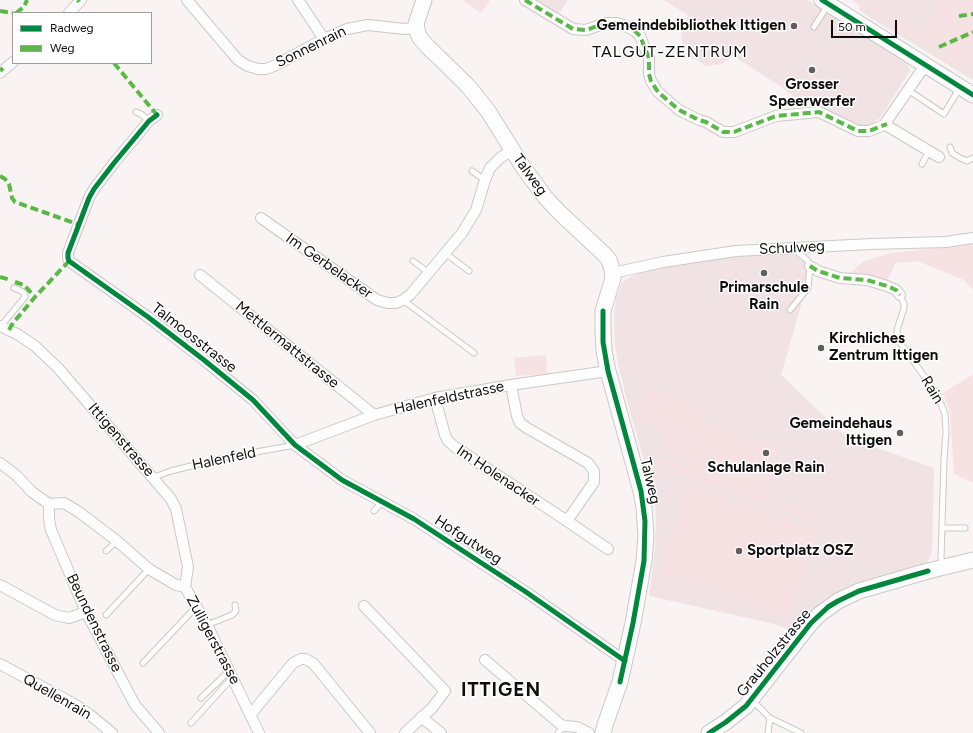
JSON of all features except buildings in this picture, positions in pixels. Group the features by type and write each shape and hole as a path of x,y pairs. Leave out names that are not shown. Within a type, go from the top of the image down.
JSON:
{"street":[{"path":"70,12 81,0"},
{"name":"Sonnenrain","path":"187,0 238,60 253,68 263,69 274,66 324,38 347,29 363,26 405,29 416,28"},
{"path":"298,0 324,38"},
{"path":"416,28 417,18 424,0"},
{"path":"525,0 574,29 586,30 606,23 617,23 623,24 635,31 640,36 649,58 649,74 651,81 658,92 679,110 698,120 706,122 723,132 734,132 776,116 819,112 858,131 869,131 887,124"},
{"path":"825,2 968,89"},
{"name":"Talweg","path":"416,28 420,38 468,86 488,111 523,167 545,197 609,260 613,273 603,311 603,342 608,371 641,491 645,521 644,561 633,623 625,662 603,733"},
{"path":"0,73 12,63"},
{"path":"887,124 888,119 926,64"},
{"name":"Talmoosstrasse","path":"153,118 114,162 89,198 68,253 69,261 148,317 253,400 294,445"},
{"path":"887,124 892,129 939,156"},
{"path":"403,300 410,295 462,232 478,206 490,168 494,163 512,150"},
{"name":"Im Gerbelacker","path":"262,218 377,300 388,303 396,303 403,300"},
{"name":"Schulweg","path":"613,273 663,262 724,253 871,244 946,242 973,238"},
{"name":"Rain","path":"810,266 818,271 840,278 868,280 887,286 896,290 900,295"},
{"name":"Mettlermattstrasse","path":"200,275 374,415"},
{"name":"Ittigenstrasse","path":"0,326 35,346 54,363 154,477 171,499 176,508 188,567 184,588"},
{"name":"Halenfeldstrasse","path":"294,445 374,415 435,398 608,371"},
{"path":"511,385 516,416 520,423 588,463 594,471 594,482 567,522"},
{"name":"Im Holenacker","path":"435,398 445,435 451,444 608,549"},
{"name":"Hofgutweg","path":"294,445 342,480 414,520 519,588 625,662"},
{"path":"0,463 16,475 32,492 49,504"},
{"name":"Zulligerstrasse","path":"49,504 64,504 90,520 149,569 184,588 208,624 259,733"},
{"name":"Beundenstrasse","path":"49,504 49,520 51,530 86,612 135,705 159,733"},
{"name":"Grauholzstrasse","path":"709,733 740,713 752,700 811,623 828,607 859,591 973,560"},
{"path":"0,585 55,615 64,618 69,618 86,612"},
{"path":"364,606 445,691 432,708 405,733"},
{"path":"251,714 293,662 305,659 313,663 370,733"},
{"path":"485,660 555,720 562,729 577,726 589,733"},
{"name":"Quellenrain","path":"0,664 74,704 112,733"},
{"path":"421,717 441,733"}],"lane":[{"path":"814,26 825,2"},
{"path":"908,90 944,114 968,89"},
{"path":"138,111 153,118"},
{"path":"950,147 952,153 964,160 967,161 973,158"},
{"path":"922,164 930,151"},
{"path":"472,171 485,180"},
{"name":"Rain","path":"792,248 807,260 810,266"},
{"path":"445,253 469,271"},
{"path":"413,261 429,273"},
{"path":"790,310 808,288 810,266"},
{"path":"0,326 24,297 24,293 22,291 14,288"},
{"name":"Rain","path":"900,295 904,308 897,330 898,340 938,396 945,414 946,432 942,528 943,567"},
{"path":"403,300 474,353"},
{"name":"Halenfeld","path":"154,477 171,471 223,458 294,445"},
{"path":"374,512 382,502"},
{"path":"942,528 966,528"},
{"path":"106,551 117,541"},
{"path":"106,615 149,569"},
{"path":"208,624 232,615 236,611 236,605"},
{"path":"142,663 197,606"},
{"path":"201,698 231,674"},
{"path":"191,723 231,674"},
{"path":"752,700 770,718 801,733"},
{"path":"768,733 770,718"}],"shaded area":[{"path":"462,0 490,0 481,13"},
{"path":"520,0 568,0 555,21"},
{"path":"664,0 808,0 903,60 908,65 910,71 880,118 868,127 858,127 793,96 733,56 722,64 707,66 690,57 682,42 681,30 688,15"},
{"path":"852,0 973,0 973,80 866,15 859,10 860,6"},
{"path":"941,0 973,0 973,68 970,70 965,69 868,9 873,2 921,32"},
{"path":"973,243 973,290 964,280 917,261 896,263 887,281 848,275 864,261 887,254"},
{"name":"Schulanlage Rain","path":"791,252 804,262 807,267 807,285 781,375 846,437 934,468 932,552 924,569 873,582 797,632 770,623 649,596 655,548 655,506 652,488 618,364 615,345 614,318 616,300 622,282 636,274 670,266 724,258"},
{"path":"546,355 547,374 516,376 514,358"},
{"path":"973,374 973,483 954,474 950,413 943,393"},
{"path":"651,388 706,408 694,439 639,420"},
{"path":"704,422 779,449 763,494 688,467"},
{"path":"670,434 694,443 688,458 664,450"},
{"path":"656,457 836,522 834,528 654,465"},
{"name":"Sportplatz OSZ","path":"691,485 818,530 787,618 660,573"}],"marked path":[{"path":"17,12 24,7 27,0"},
{"path":"525,0 573,29 586,30 606,23 617,23 635,31 640,36 649,58 649,74 651,81 658,92 679,110 706,122 723,132 734,132 776,116 819,112 858,131 869,131 887,124"},
{"path":"0,11 12,13"},
{"path":"959,16 973,14"},
{"path":"939,47 973,32"},
{"path":"115,64 157,115"},
{"path":"0,68 3,71"},
{"path":"0,176 9,184 12,198 15,202 80,225"},
{"path":"9,330 35,297 69,261"},
{"path":"810,266 818,271 840,278 867,280 887,286 896,290 900,295"},
{"path":"0,277 11,280"},
{"path":"15,282 24,285 35,297"}],"cycle path":[{"path":"822,0 973,95"},
{"path":"157,115 149,121 94,189 89,198 68,253 69,261 148,317 204,360 253,400 295,445 342,480 414,519 526,592 625,661"},
{"path":"603,311 603,342 608,371 641,491 645,521 644,561 633,623 620,682"},
{"path":"709,733 746,706 811,623 828,607 859,591 928,571"}],"place":[{"name":"Gemeindebibliothek Ittigen","path":"794,26"},
{"name":"Grosser Speerwerfer","path":"812,70"},
{"name":"Primarschule Rain","path":"764,273"},
{"name":"Kirchliches Zentrum Ittigen","path":"821,348"},
{"name":"Gemeindehaus Ittigen","path":"900,433"},
{"name":"Schulanlage Rain","path":"766,453"},
{"name":"Sportplatz OSZ","path":"739,551"}],"district":[{"name":"TALGUT-ZENTRUM","path":"670,52"},
{"name":"ITTIGEN","path":"501,690"}]}
